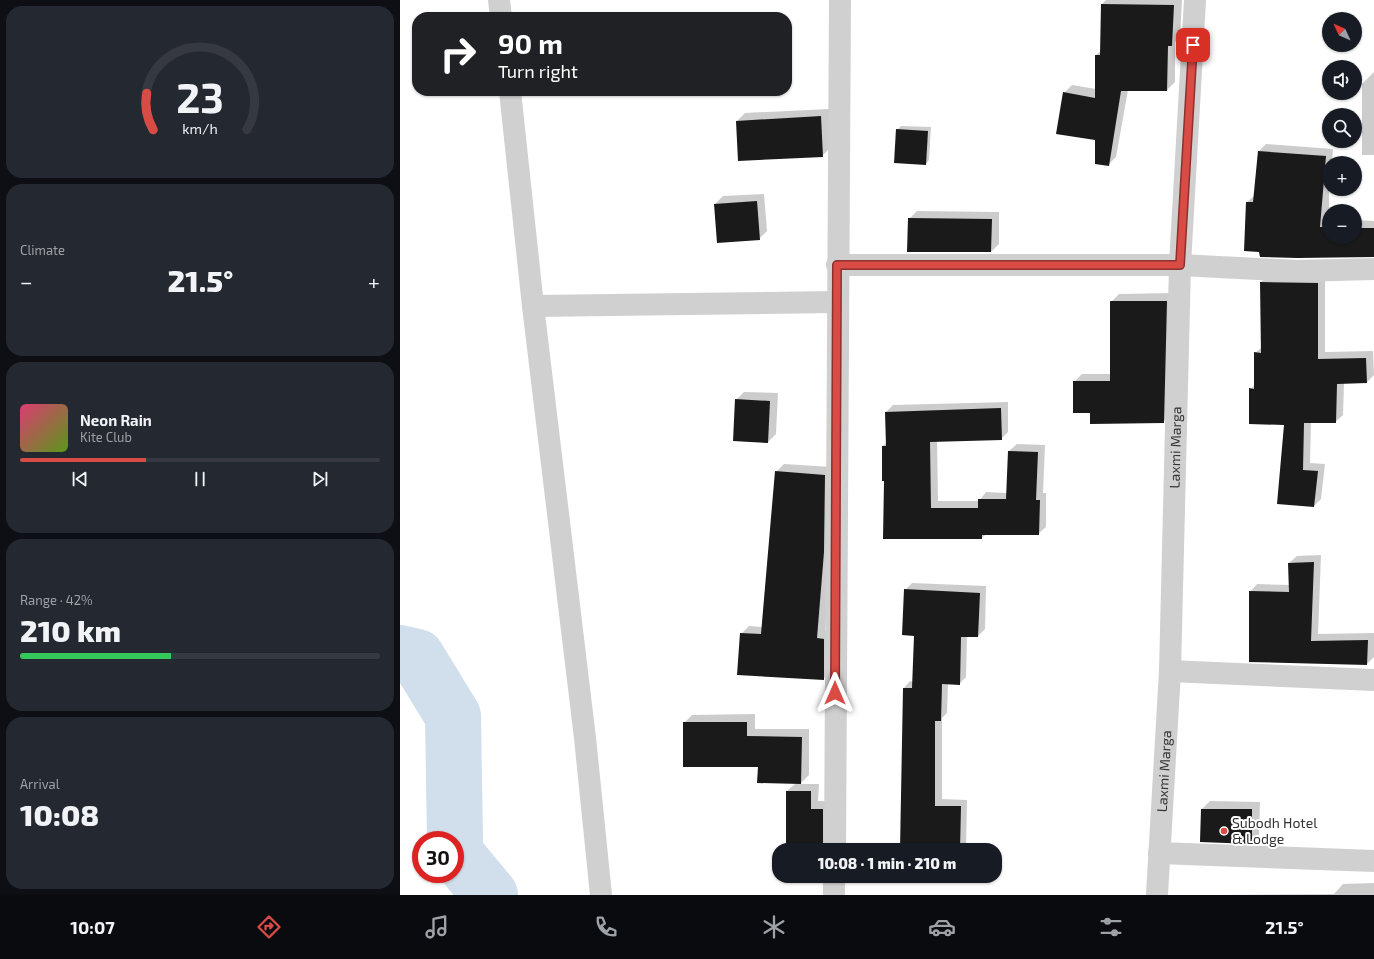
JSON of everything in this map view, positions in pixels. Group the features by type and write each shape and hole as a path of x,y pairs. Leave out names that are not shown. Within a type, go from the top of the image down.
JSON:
{"street":[{"path":"499,0 500,12"},
{"path":"835,843 837,265 840,0"},
{"name":"Laxmi Marga","path":"1157,895 1170,671 1180,265 1195,0"},
{"path":"511,96 533,306 582,714 601,895"},
{"path":"837,265 1180,265 1297,271 1374,269"},
{"path":"533,306 837,302"},
{"path":"1170,671 1374,680"},
{"path":"1159,853 1374,861"},
{"path":"834,883 834,895"}],"building":[{"path":"1101,4 1174,5 1172,46 1168,46 1167,91 1121,91 1109,166 1095,164 1095,140 1056,134 1063,92 1095,98 1095,55 1100,55"},
{"path":"821,116 823,157 738,161 736,121"},
{"path":"896,129 928,131 926,165 894,163"},
{"path":"1258,151 1326,156 1322,156 1323,196 1320,227 1322,227 1322,244 1362,244 1362,228 1374,228 1374,257 1260,257 1259,252 1244,251 1246,202 1253,202"},
{"path":"757,201 760,240 717,243 714,204"},
{"path":"908,218 992,219 991,252 907,252"},
{"path":"1260,282 1318,283 1318,359 1366,358 1367,383 1337,384 1336,423 1304,423 1303,470 1318,471 1314,507 1277,504 1284,425 1249,424 1249,388 1254,389 1254,352 1261,353"},
{"path":"1110,301 1167,301 1164,423 1090,424 1090,413 1073,413 1073,381 1110,381"},
{"path":"735,399 770,401 768,443 733,441"},
{"path":"1001,408 1002,440 930,442 931,508 978,508 978,499 1006,499 1008,451 1038,452 1036,500 1040,500 1039,535 982,535 982,539 883,539 884,481 882,481 882,446 886,446 885,412"},
{"path":"775,471 825,475 824,552 817,638 824,639 824,680 737,675 740,633 761,634"},
{"path":"1314,562 1311,641 1368,640 1367,665 1249,662 1249,591 1289,592 1288,563"},
{"path":"904,589 980,593 978,637 961,637 960,685 942,684 941,721 935,721 935,806 961,806 960,843 900,843 903,688 912,688 914,636 902,635"},
{"path":"683,722 747,722 747,736 802,737 801,784 757,783 758,767 683,767"},
{"path":"786,791 811,791 811,809 823,809 823,843 786,843"},
{"path":"1201,809 1252,809 1252,844 1200,842"}],"waterway":[{"path":"400,653 417,657 453,716 455,831"},
{"path":"464,864 490,895"}],"place":[{"name":"Subodh Hotel & Lodge","path":"1224,831"}],"route":[{"path":"835,693 837,265 1180,265 1193,45"}]}
